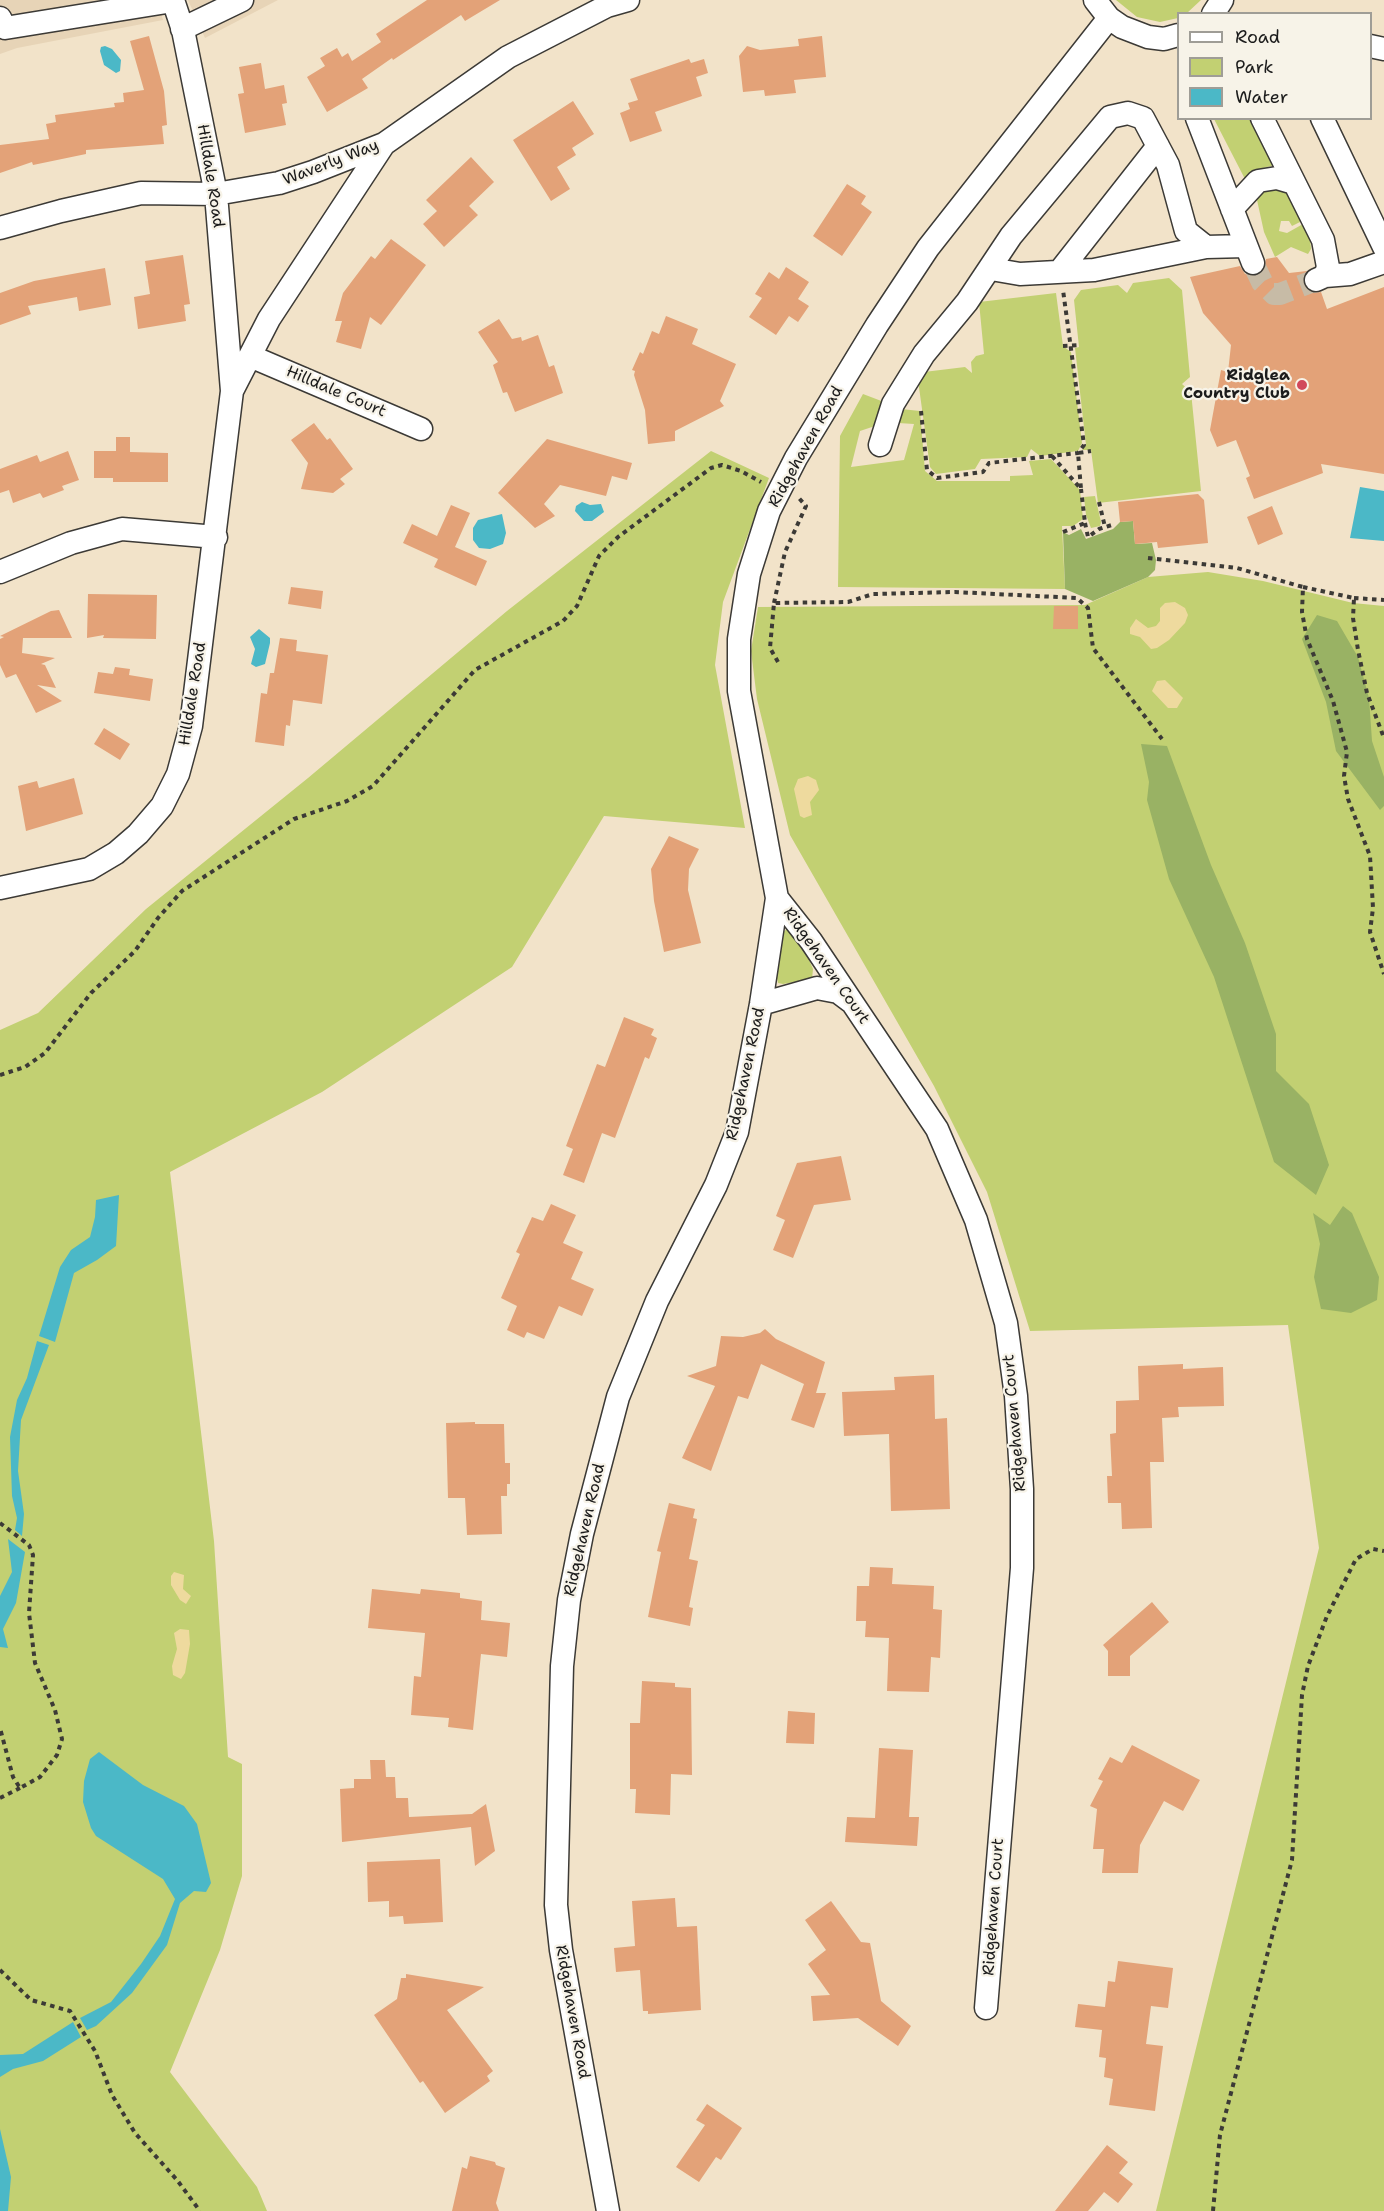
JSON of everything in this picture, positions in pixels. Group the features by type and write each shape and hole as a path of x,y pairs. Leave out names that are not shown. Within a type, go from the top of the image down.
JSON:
{"street":[{"path":"182,29 242,0"},
{"name":"Waverly Way","path":"0,228 61,211 141,194 216,194 302,176 384,144 508,57 607,6 628,0"},
{"path":"1095,0 1109,18 1122,27 1148,37 1164,39 1177,36"},
{"path":"0,18 5,28 173,1"},
{"name":"Hilldale Road","path":"0,888 89,869 116,853 138,834 162,806 178,774 191,726 216,537 232,391 216,194 182,29 173,1"},
{"name":"Ridgehaven Road","path":"608,2211 561,1950 556,1905 562,1666 569,1600 582,1534 618,1396 657,1301 716,1185 737,1132 761,1004 777,898 739,691 739,639 749,574 769,511 834,393 928,248 1109,18"},
{"path":"880,445 893,404 924,354 991,269 1011,236 1110,117 1128,113 1143,118 1168,165 1186,231 1206,247"},
{"path":"991,269 1020,274 1095,270 1206,247 1249,254 1198,120"},
{"path":"1263,120 1323,240 1328,267 1321,278 1350,274 1384,262"},
{"path":"1323,120 1384,247"},
{"name":"Hilldale Road","path":"232,391 269,319 384,144"},
{"path":"1059,272 1158,146"},
{"path":"1232,209 1258,181 1277,178 1294,183"},
{"name":"Hilldale Court","path":"250,356 421,429"},
{"path":"0,572 71,543 123,529 216,537"},
{"name":"Ridgehaven Court","path":"777,898 811,940 937,1129 976,1220 1006,1323 1016,1396 1022,1489 1022,1568 986,2008"},
{"path":"761,1004 817,988 838,992 854,1004"}],"path":[{"path":"1059,272 1084,444 1078,453 1088,537 1115,524"},
{"path":"1063,346 1079,345"},
{"path":"921,411 927,470 938,478 983,472 988,463 1091,451"},
{"path":"1052,456 1081,489"},
{"path":"0,1075 25,1067 45,1053 91,993 135,951 158,918 182,891 294,819 347,801 373,786 475,670 563,621 578,606 599,556 618,537 711,468 722,465 741,471 779,492 795,494 806,506 785,552 774,603 771,648 778,662"},
{"path":"1100,502 1105,527"},
{"path":"1063,532 1085,523"},
{"path":"1148,558 1237,568 1303,587 1354,598 1384,600"},
{"path":"1303,587 1302,612 1307,639 1333,701 1347,752 1344,776 1348,799 1370,856 1373,908 1370,932 1384,974"},
{"path":"774,603 848,602 873,594 944,592 1077,598 1088,608 1093,648 1162,739"},
{"path":"1354,598 1353,618 1360,661 1367,693 1384,738"},
{"path":"0,1523 29,1545 33,1555 29,1613 35,1663 56,1710 62,1739 57,1755 40,1777 0,1798"},
{"path":"1214,2211 1220,2134 1292,1860 1302,1695 1308,1666 1326,1616 1356,1559 1373,1549 1384,1551"},
{"path":"0,1728 13,1777 20,1788"},
{"path":"0,1971 30,2000 70,2011 95,2051 111,2095 135,2133 177,2180 200,2211"}],"shaded area":[{"path":"0,0 157,0 163,20 17,48 0,54"},
{"path":"188,0 278,0 205,38"}],"green space":[{"path":"1116,0 1201,0 1188,12 1177,12 1177,18 1160,22 1137,17"},
{"path":"1215,120 1252,120 1275,165 1255,170 1246,181"},
{"path":"1269,186 1288,193 1302,221 1292,226 1289,221 1281,221 1279,231 1287,233 1303,224 1310,238 1311,249 1308,254 1291,247 1275,257 1264,232 1257,200 1259,194"},
{"path":"1169,278 1182,290 1190,377 1182,384 1191,392 1201,491 1098,503 1091,450 1082,450 1086,445 1075,348 1079,347 1074,300 1081,290 1118,285 1127,293 1133,283"},
{"path":"1056,293 1063,346 1071,352 1082,443 1078,451 1040,456 1031,449 1027,457 981,459 975,469 936,474 930,467 918,380 924,372 965,367 972,373 971,362 976,356 984,354 979,302"},
{"path":"863,394 884,402 878,425 860,431 851,467 904,460 914,424 898,423 901,409 920,411 925,471 937,481 1010,481 1010,476 1033,475 1029,461 1051,459 1080,490 1083,519 1073,526 1062,526 1065,589 838,587 840,436"},
{"path":"711,451 769,478 723,602 715,665 745,828 604,816 512,967 322,1092 170,1172 214,1541 228,1757 242,1764 242,1876 220,1950 170,2072 257,2187 267,2211 0,2211 0,1030 38,1013 146,909 308,778 507,611"},
{"path":"1095,496 1101,522 1100,526 1091,528 1086,515 1084,497"},
{"path":"1133,521 1135,544 1152,543 1156,560 1155,570 1148,577 1093,601 1065,589 1063,532 1069,535 1081,529 1086,539 1113,529 1120,522"},
{"path":"1208,572 1263,581 1353,603 1384,606 1384,2211 1156,2211 1319,1548 1288,1325 1030,1331 987,1192 934,1086 790,835 757,699 751,651 758,607 1085,605 1148,577"},
{"path":"1317,615 1337,621 1358,657 1369,698 1372,741 1384,777 1384,806 1380,810 1336,751 1326,702 1302,639"},
{"path":"1141,744 1167,746 1211,865 1245,943 1276,1034 1276,1071 1309,1104 1329,1165 1316,1195 1274,1162 1214,977 1169,879 1147,800 1149,782"},
{"path":"788,928 804,948 813,969 812,979 778,983 782,933"},
{"path":"1343,1206 1352,1213 1379,1277 1377,1300 1351,1313 1321,1309 1314,1277 1320,1244 1313,1213 1330,1225"}],"sand":[{"path":"1175,602 1185,608 1188,615 1185,623 1169,640 1151,649 1140,637 1130,634 1130,628 1136,619 1148,628 1156,626 1160,621 1160,608 1165,603"},
{"path":"1165,680 1183,698 1177,708 1168,708 1152,691 1157,681"},
{"path":"808,776 816,780 819,790 810,802 812,815 804,818 800,816 794,789 798,779"},
{"path":"174,1572 184,1575 183,1589 191,1596 186,1604 180,1600 171,1585 171,1576"},
{"path":"180,1629 189,1630 190,1644 185,1673 181,1679 173,1675 172,1666 177,1649 174,1633"}],"water":[{"path":"101,47 112,49 121,60 120,71 116,73 104,65 100,51"},
{"path":"1360,487 1384,491 1384,541 1350,538"},
{"path":"582,502 590,505 601,504 604,512 592,521 584,521 575,511 576,506"},
{"path":"502,514 506,533 503,544 490,549 479,548 473,540 473,528 478,520"},
{"path":"259,629 270,638 270,643 265,664 256,667 251,664 255,649 250,637"},
{"path":"119,1195 116,1246 74,1273 55,1342 39,1336 60,1267 71,1250 90,1237 96,1200"},
{"path":"37,1341 49,1345 21,1420 18,1471 24,1514 22,1536 15,1530 17,1518 12,1496 10,1437 17,1400 27,1378"},
{"path":"8,1539 25,1552 16,1603 3,1629 8,1648 0,1647 0,1596 12,1572"},
{"path":"99,1752 143,1785 184,1806 197,1824 211,1883 206,1892 194,1891 180,1903 167,1945 132,1993 96,2026 87,2030 80,2018 111,2002 160,1936 175,1899 163,1879 96,1836 91,1828 83,1802 84,1781 90,1759"},
{"path":"73,2022 81,2037 43,2061 13,2069 0,2077 0,2055 23,2054"},
{"path":"0,2129 11,2177 8,2211 0,2211"}],"building":[{"path":"427,0 500,0 465,21 461,15 393,60 392,58 362,79 368,88 327,112 307,77 325,66 320,58 337,48 342,57 348,53 352,61 381,42 376,34"},
{"path":"149,36 164,91 167,125 162,126 164,144 86,150 86,154 33,165 32,162 0,173 0,145 49,139 46,124 56,122 55,115 115,107 114,103 124,102 123,93 144,90 130,41"},
{"path":"822,36 826,77 794,80 796,93 765,96 764,90 743,92 739,56 747,46 760,50 799,46 798,39"},
{"path":"689,59 691,63 704,59 708,73 696,77 702,96 655,112 662,131 630,142 620,113 630,109 628,103 638,100 630,79"},
{"path":"261,63 265,89 284,85 287,103 282,104 286,125 245,133 238,94 244,93 239,67"},
{"path":"573,101 594,134 572,148 576,155 557,167 570,189 551,201 513,140"},
{"path":"471,157 494,182 469,206 478,215 444,247 423,224 437,211 426,200"},
{"path":"847,184 866,196 861,204 872,212 842,256 813,236"},
{"path":"391,239 426,265 381,325 370,317 361,349 336,342 342,321 335,321 343,293 371,256 375,259"},
{"path":"183,255 190,304 184,305 186,321 138,329 134,297 150,294 145,261"},
{"name":"Ridglea Country Club","path":"1277,257 1289,273 1307,271 1303,278 1304,286 1314,293 1321,292 1327,309 1384,287 1384,474 1321,464 1323,473 1254,499 1246,478 1250,476 1236,440 1217,447 1210,430 1221,370 1228,372 1231,345 1203,313 1190,277 1240,266 1245,274 1257,276 1264,271 1266,259"},
{"path":"786,267 809,282 798,299 809,306 798,322 789,316 776,335 749,317 762,298 755,294 769,272 779,279"},
{"path":"105,268 111,305 79,311 77,297 28,306 31,314 0,325 0,293 34,281"},
{"path":"666,316 698,329 692,344 736,364 720,401 724,406 675,431 675,441 648,444 645,410 634,375 635,371 632,370 640,352 643,354 652,331 659,334"},
{"path":"499,319 512,339 521,337 522,341 538,335 549,367 554,365 563,393 515,412 507,392 503,393 493,365 498,362 478,332"},
{"path":"314,423 327,440 330,438 353,469 340,479 345,484 333,493 301,489 308,463 291,440"},
{"path":"116,437 130,437 130,452 168,453 168,482 113,482 113,478 94,478 94,451 116,451"},
{"path":"547,439 632,463 627,480 612,476 606,496 560,485 544,504 555,516 535,528 498,493"},
{"path":"68,451 79,480 62,486 64,490 43,498 40,493 13,503 9,490 0,493 0,469 37,455 40,462"},
{"path":"1198,494 1204,500 1208,543 1158,548 1157,542 1135,544 1133,521 1120,522 1118,502"},
{"path":"451,505 470,513 455,547 487,561 476,586 434,567 438,559 403,543 412,524 437,536"},
{"path":"1272,506 1283,534 1258,545 1247,517"},
{"path":"291,587 323,591 321,609 288,604"},
{"path":"88,594 157,595 156,639 103,638 104,635 87,638"},
{"path":"1054,606 1078,606 1078,629 1053,629"},
{"path":"59,610 72,638 23,638 22,653 55,658 41,664 45,665 56,688 37,685 62,701 36,713 16,674 6,678 0,665 0,639 4,637 0,636 51,611"},
{"path":"280,638 297,640 296,651 328,655 322,704 293,700 290,726 286,725 284,746 255,742 261,693 267,694 270,673 274,673"},
{"path":"115,667 130,669 129,675 153,679 150,701 94,693 98,672 113,674"},
{"path":"104,728 130,744 120,760 94,744"},
{"path":"74,778 83,814 26,831 18,786 37,781 39,788"},
{"path":"669,836 699,849 689,869 688,890 701,943 664,952 654,901 651,869"},
{"path":"624,1017 654,1029 651,1035 657,1038 649,1059 645,1057 615,1138 602,1133 584,1183 563,1175 573,1149 566,1146 597,1064 605,1067"},
{"path":"841,1156 851,1200 814,1205 793,1258 773,1250 785,1220 776,1216 797,1163"},
{"path":"551,1204 576,1215 563,1243 583,1252 571,1279 594,1289 582,1316 559,1306 544,1339 527,1332 524,1338 507,1330 517,1306 501,1298 520,1254 516,1252 532,1217 543,1221"},
{"path":"765,1329 776,1339 825,1362 816,1393 826,1393 814,1428 791,1420 804,1384 761,1364 748,1399 738,1396 711,1471 682,1458 715,1386 687,1376 716,1366 721,1336 743,1337 760,1333"},
{"path":"1183,1364 1183,1369 1223,1367 1224,1406 1178,1407 1179,1417 1162,1418 1164,1462 1150,1462 1152,1528 1122,1529 1121,1503 1108,1503 1107,1476 1112,1476 1110,1434 1116,1433 1116,1401 1139,1400 1138,1366"},
{"path":"934,1375 935,1419 947,1418 950,1509 891,1511 889,1434 844,1436 842,1392 895,1390 894,1377"},
{"path":"475,1422 475,1424 504,1424 505,1463 510,1463 510,1484 507,1484 507,1496 501,1496 502,1534 467,1535 465,1498 448,1498 446,1423"},
{"path":"669,1503 695,1509 693,1518 697,1519 689,1559 698,1561 689,1607 693,1608 690,1626 648,1617 661,1552 657,1551"},
{"path":"870,1567 893,1568 892,1584 934,1586 933,1609 942,1610 940,1658 931,1657 929,1692 887,1691 889,1638 865,1637 866,1621 856,1621 857,1586 869,1586"},
{"path":"372,1589 420,1594 421,1589 460,1593 460,1598 482,1601 481,1620 510,1623 507,1657 481,1654 473,1730 448,1727 449,1718 411,1715 414,1676 421,1677 425,1633 368,1628"},
{"path":"1152,1602 1169,1622 1130,1656 1130,1676 1108,1676 1108,1651 1103,1645"},
{"path":"642,1681 675,1683 675,1687 691,1688 692,1775 671,1774 670,1815 635,1813 636,1789 630,1789 630,1723 640,1723"},
{"path":"788,1711 815,1713 814,1744 786,1743"},
{"path":"1132,1745 1200,1780 1183,1811 1164,1801 1140,1845 1138,1873 1102,1873 1104,1849 1093,1849 1097,1809 1090,1806 1103,1781 1098,1779 1110,1757 1122,1763"},
{"path":"879,1748 913,1750 909,1817 919,1817 917,1846 845,1842 847,1817 875,1818"},
{"path":"370,1760 385,1760 386,1777 395,1777 396,1798 408,1798 409,1817 472,1814 486,1804 495,1851 475,1866 471,1827 342,1842 340,1789 354,1788 354,1779 371,1779"},
{"path":"440,1859 443,1922 404,1924 403,1916 389,1917 389,1901 368,1902 367,1862"},
{"path":"675,1898 677,1927 697,1926 701,2010 648,2014 648,2011 643,2011 640,1970 616,1972 614,1948 635,1946 632,1901"},
{"path":"831,1901 861,1942 870,1943 881,2001 911,2026 898,2046 858,2018 813,2021 811,1996 830,1995 808,1964 826,1950 805,1920"},
{"path":"1118,1961 1173,1968 1168,2008 1151,2006 1146,2044 1163,2046 1155,2111 1109,2105 1113,2079 1104,2077 1106,2058 1099,2057 1102,2030 1075,2027 1078,2004 1105,2007 1108,1981 1115,1982"},
{"path":"406,1974 484,1987 447,2010 493,2071 487,2076 490,2081 445,2113 423,2081 420,2083 374,2015 397,1999 401,1978 406,1978"},
{"path":"707,2104 742,2128 721,2160 716,2157 699,2182 676,2167 705,2125 696,2120"},
{"path":"1107,2145 1128,2162 1119,2173 1133,2184 1118,2203 1104,2192 1088,2211 1055,2211"},
{"path":"470,2156 495,2162 496,2165 505,2168 496,2203 499,2211 452,2211 462,2167 467,2169"}],"tunnel":[{"path":"1253,263 1262,282 1274,294 1280,294 1316,280"}],"place":[{"name":"Ridglea Country Club","path":"1302,385"}]}
